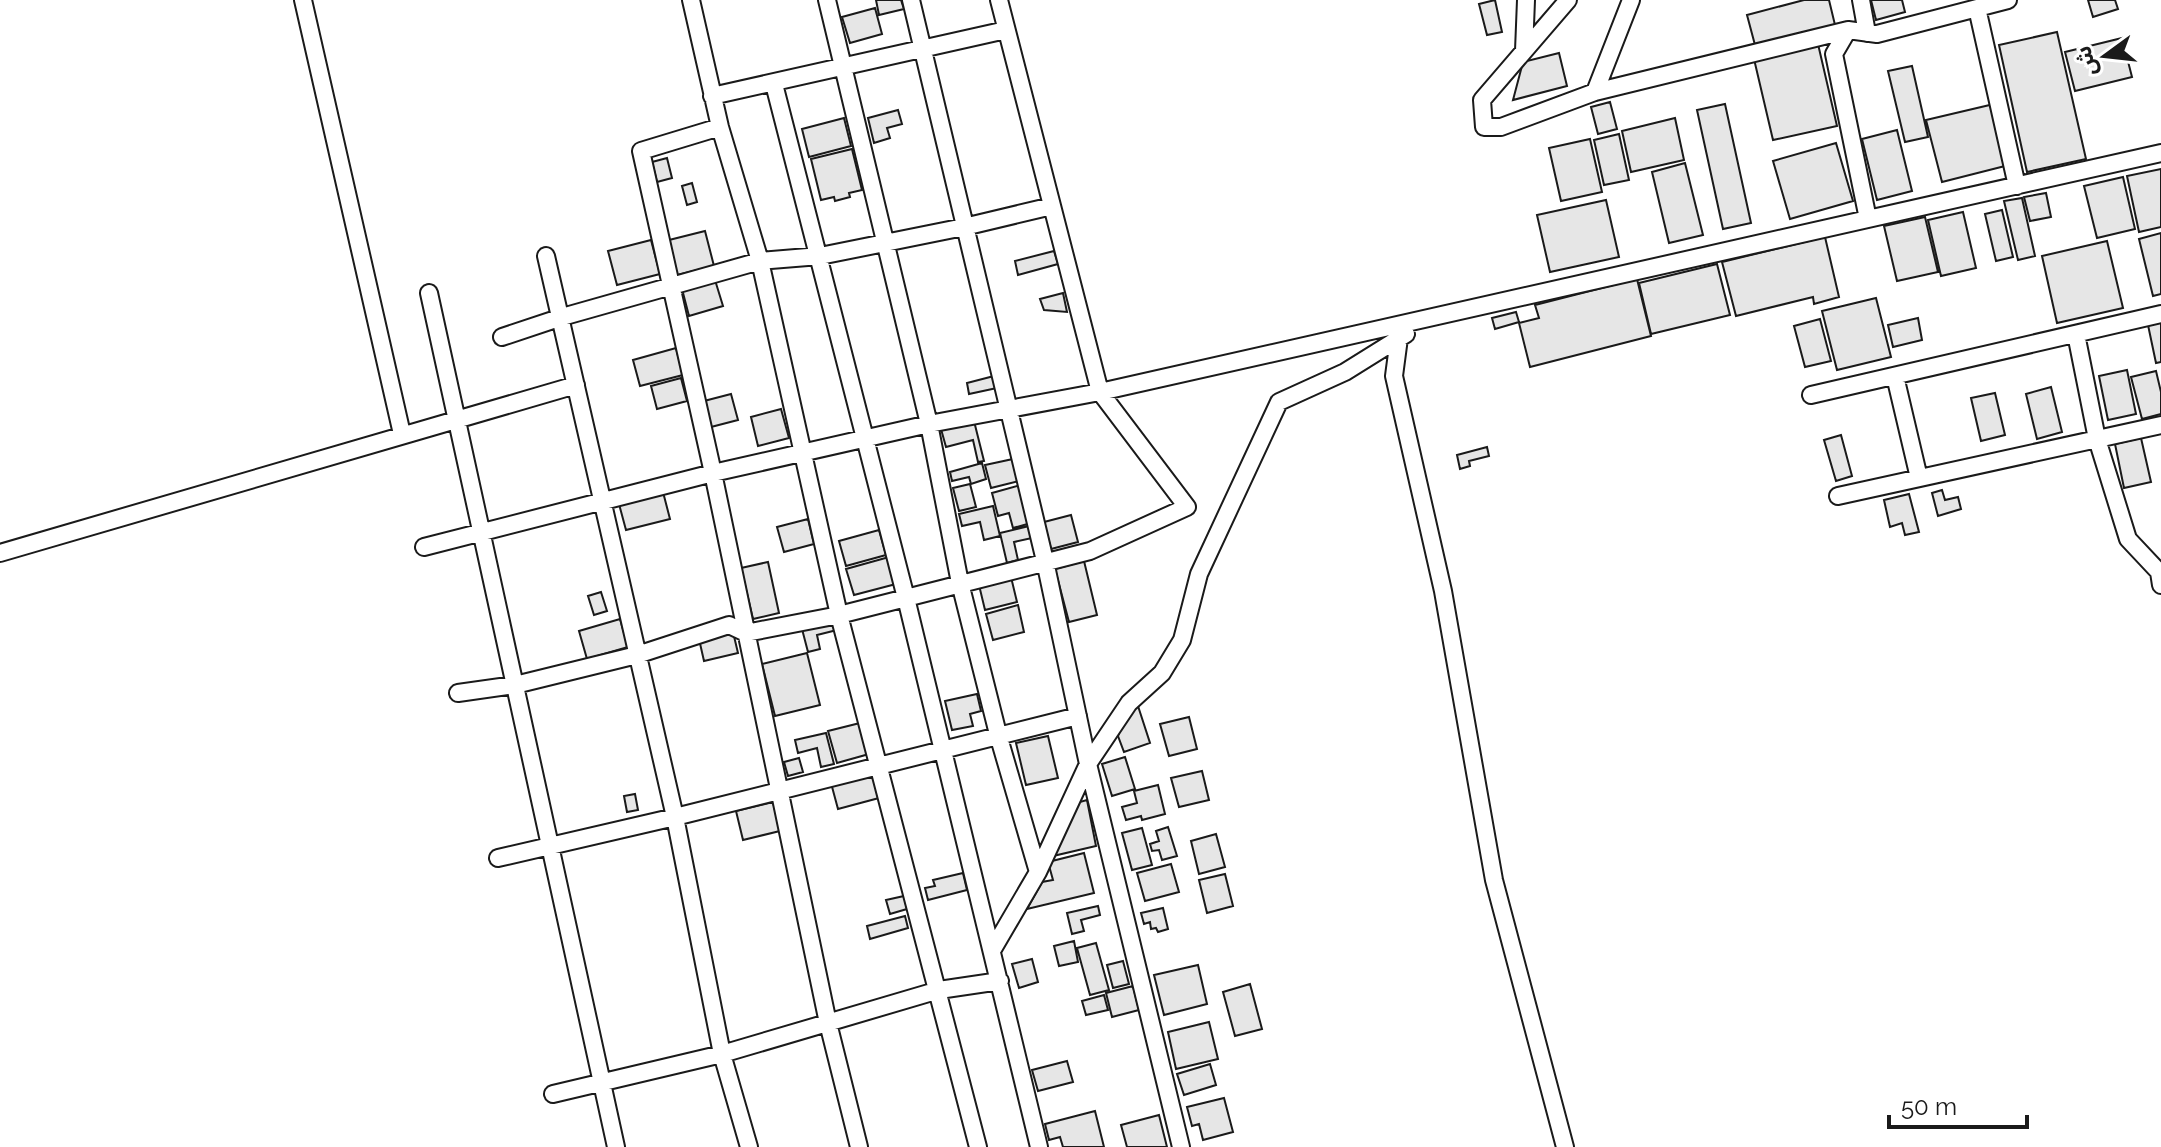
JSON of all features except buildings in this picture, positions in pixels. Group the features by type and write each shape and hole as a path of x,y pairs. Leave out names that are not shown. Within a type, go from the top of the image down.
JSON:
{"street":[{"path":"303,0 402,434"},
{"path":"691,0 720,127 760,261 839,615 978,1147"},
{"path":"827,0 929,424 960,583 999,738 1038,872"},
{"path":"911,0 1045,561 1088,764 1181,1147"},
{"path":"458,693 515,685 637,655 729,625 746,633 906,598 1090,551 1187,507 1100,392 999,0"},
{"path":"1524,51 1526,0"},
{"path":"1568,0 1482,100 1484,127 1501,127 1595,92 1848,30 1877,34 2008,0"},
{"path":"1595,92 1631,0"},
{"path":"1861,0 1867,33"},
{"path":"1977,8 2017,186"},
{"path":"712,96 1006,30"},
{"path":"1848,30 1834,54 1868,219"},
{"path":"774,84 944,749 1039,1147"},
{"path":"720,127 641,151 713,473 828,1023 859,1147"},
{"path":"424,547 600,500 865,438 1100,392 2161,153"},
{"path":"502,337 760,261 820,256 1052,206"},
{"path":"546,256 675,817 722,1054 749,1147"},
{"path":"429,293 616,1147"},
{"path":"1811,395 2161,314"},
{"path":"993,949 1038,872 1088,764 1129,703 1162,673 1182,640 1199,574 1279,402 1345,372 1431,319"},
{"path":"2076,334 2097,439 2128,539 2159,572 2161,585"},
{"path":"1399,338 1394,376 1443,591 1494,880 1565,1147"},
{"path":"1895,376 1919,478"},
{"path":"0,553 576,385"},
{"path":"1838,496 2161,425"},
{"path":"498,858 999,738 1078,716"},
{"path":"553,1094 722,1054 939,990 1000,981"}]}
